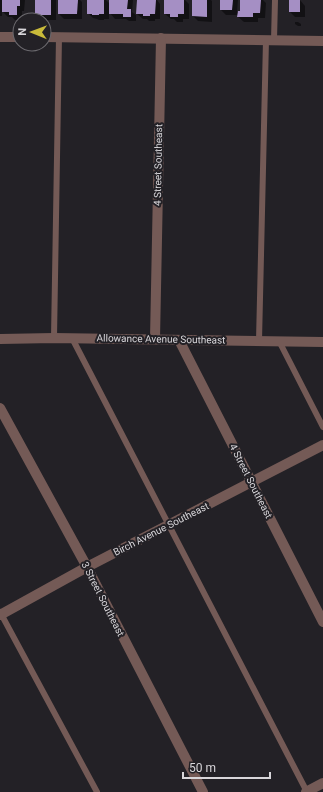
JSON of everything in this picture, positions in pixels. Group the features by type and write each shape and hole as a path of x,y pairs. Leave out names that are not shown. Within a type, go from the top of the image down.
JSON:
{"street":[{"path":"0,38 12,37"},
{"path":"52,37 323,41"},
{"name":"4 Street Southeast","path":"155,339 161,38"},
{"name":"Allowance Avenue Southeast","path":"0,338 323,342"},
{"name":"4 Street Southeast","path":"179,340 323,622"},
{"name":"3 Street Southeast","path":"0,408 87,567 203,792"},
{"name":"Birch Avenue Southeast","path":"0,614 87,567 323,445"},
{"path":"307,792 323,783"}],"lane":[{"path":"259,341 270,40 274,0"},
{"path":"54,338 59,37"},
{"path":"72,338 307,792"},
{"path":"279,341 323,427"},
{"path":"0,614 97,792"}],"building":[{"path":"2,0 20,0 20,6 17,6 17,12 12,12 12,15 9,15 9,12 2,12"},
{"path":"35,0 51,0 51,12 35,12"},
{"path":"58,0 78,0 77,14 58,14"},
{"path":"87,0 104,0 104,14 87,14"},
{"path":"109,0 128,0 127,9 131,9 131,17 123,17 123,14 109,14"},
{"path":"137,0 156,0 155,14 143,16 143,14 136,14"},
{"path":"164,0 184,0 184,14 178,14 178,17 170,17 170,14 164,14"},
{"path":"192,0 207,0 207,17 192,16"},
{"path":"220,0 233,0 232,10 220,10"},
{"path":"240,0 261,0 260,13 253,13 253,17 237,17 238,11 240,11"},
{"path":"289,0 300,0 300,12 289,12"}]}
